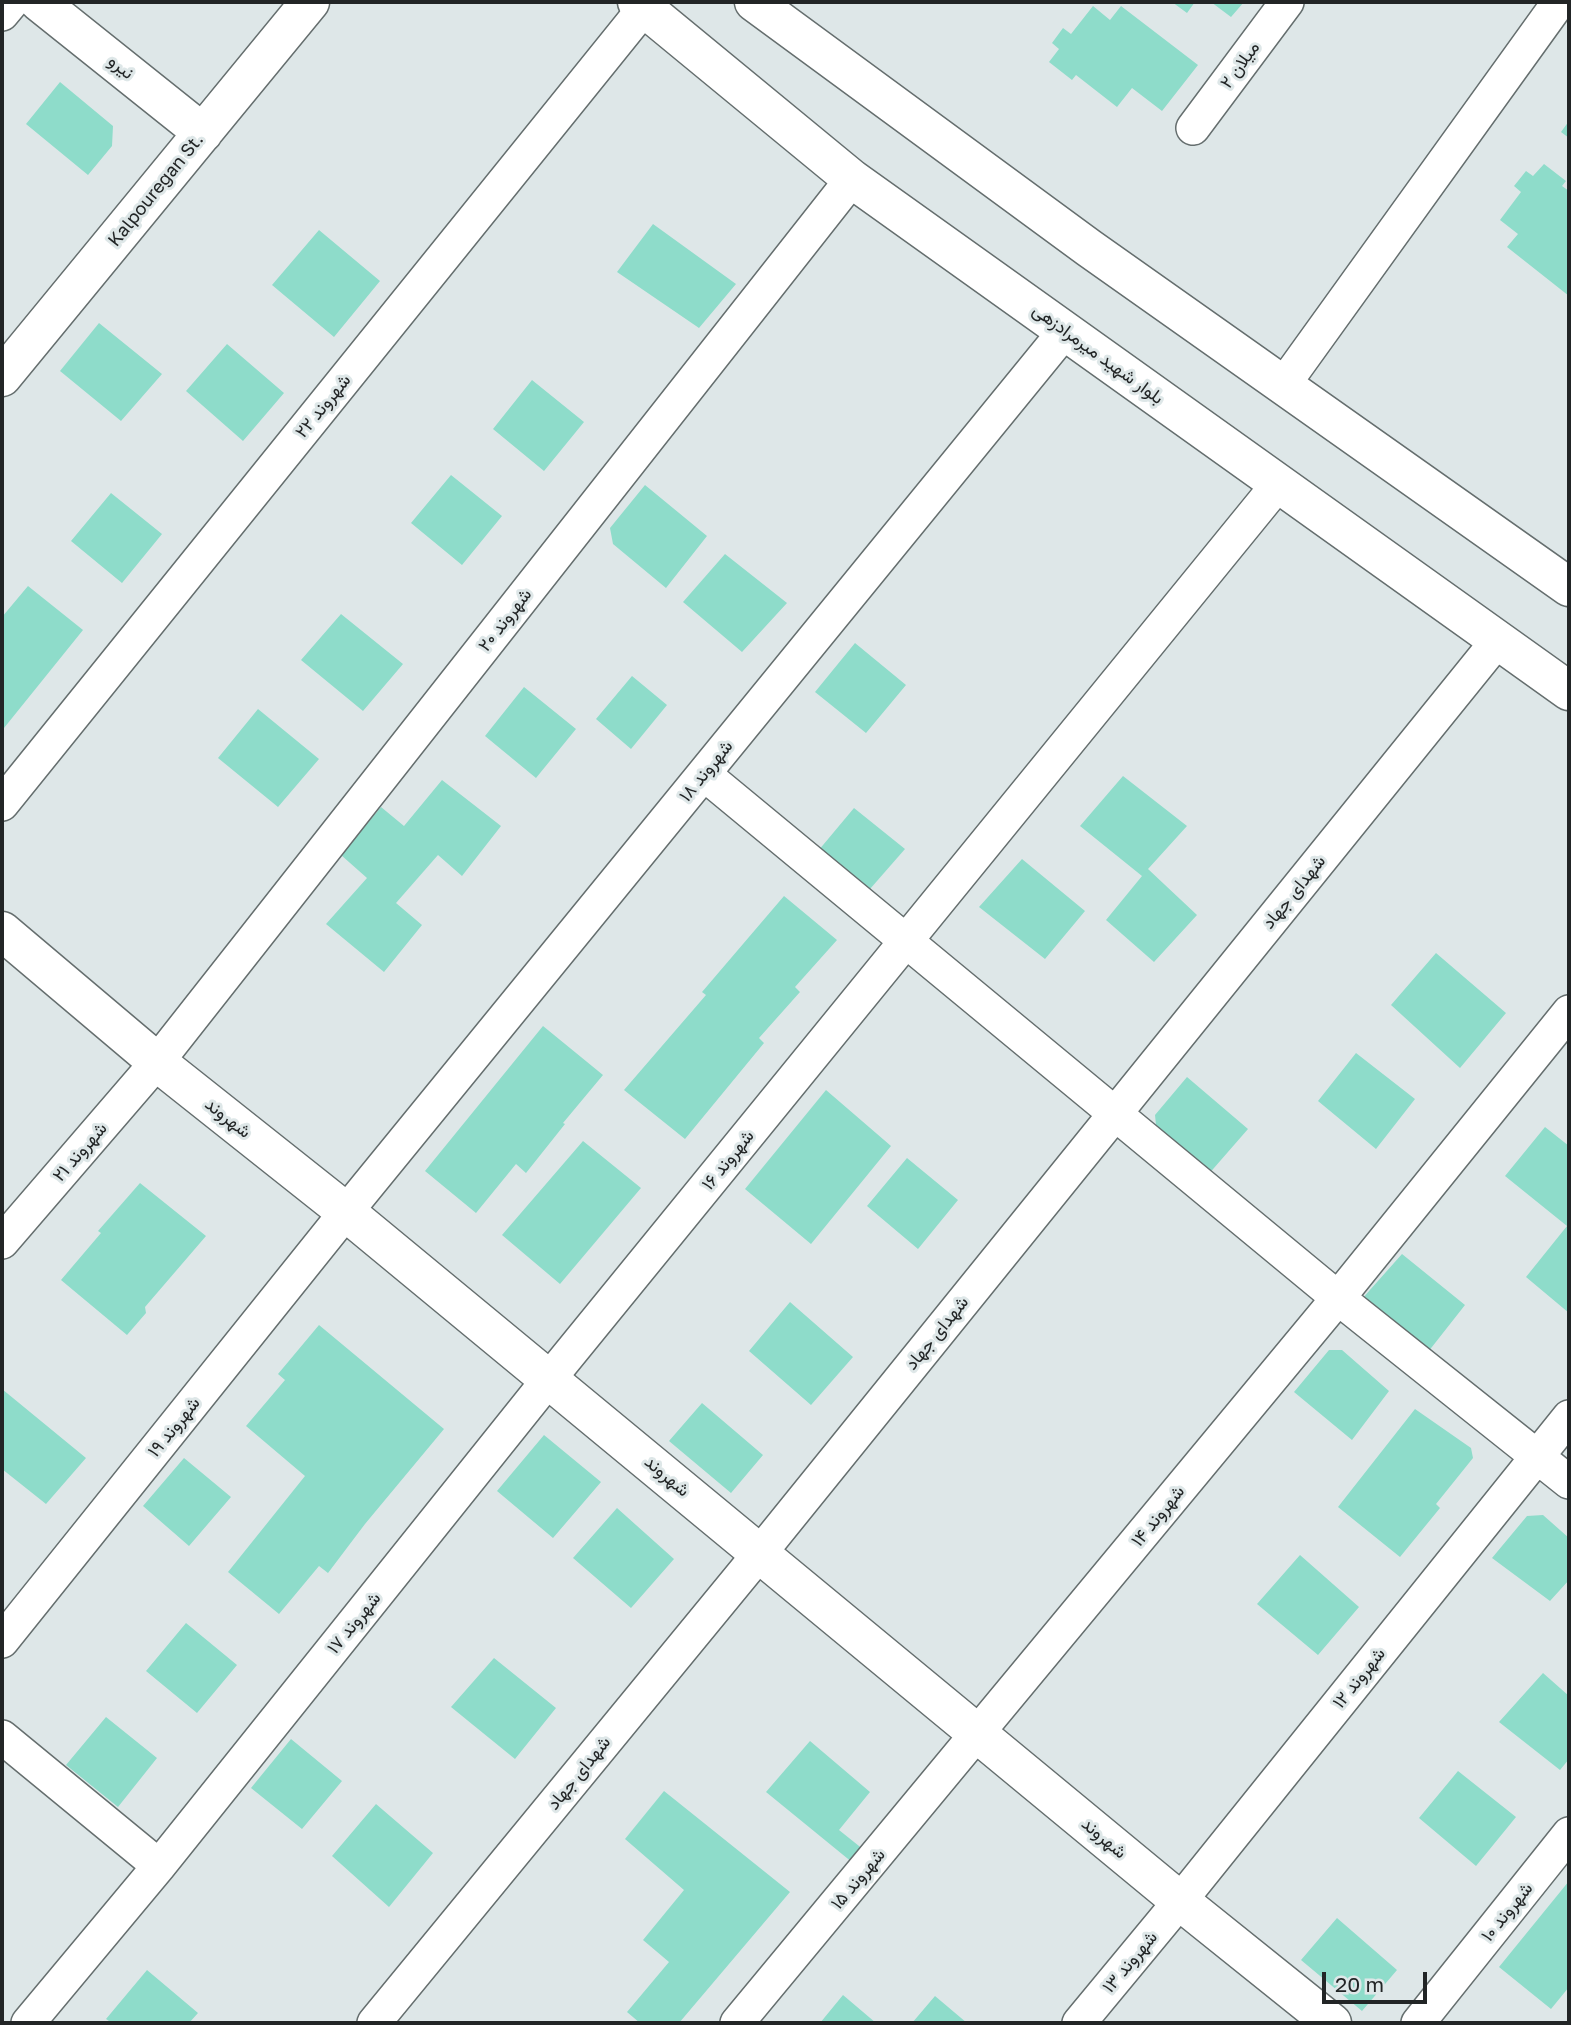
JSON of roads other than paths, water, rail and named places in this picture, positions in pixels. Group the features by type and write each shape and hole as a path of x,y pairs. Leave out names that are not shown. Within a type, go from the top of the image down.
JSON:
{"main road":[{"name":"نیرو","path":"39,2 203,132"},
{"name":"Kalpouregan St.","path":"2,377 310,2"},
{"path":"754,2 1089,248 1569,587"},
{"name":"بلوار شهید میرمرادزهی","path":"641,4 852,178 1569,691"},
{"name":"شهروند","path":"2,931 157,1062 346,1212 1180,1901 1332,2023"}],"street":[{"path":"2,14 12,2"},
{"name":"میلان ۲","path":"1194,128 1287,2"},
{"path":"1284,384 1559,2"},
{"name":"شهروند ۲۲","path":"2,804 641,4"},
{"name":"شهروند ۲۰","path":"157,1062 852,178"},
{"name":"شهروند ۱۸","path":"346,1212 1065,331"},
{"name":"شهروند ۱۶","path":"549,1379 1279,483"},
{"name":"شهدای جهاد","path":"374,2023 760,1553 1498,640"},
{"path":"704,774 1338,1298 1569,1482"},
{"name":"شهروند ۱۴","path":"979,1734 1569,1012"},
{"name":"شهروند ۲۱","path":"2,1242 157,1062"},
{"name":"شهروند ۱۹","path":"2,1641 346,1212"},
{"name":"شهروند ۱۷","path":"28,2023 159,1866 549,1379"},
{"name":"شهروند ۱۲","path":"1180,1901 1569,1417"},
{"name":"شهروند ۱۵","path":"737,2023 979,1734"},
{"path":"2,1737 159,1866"},
{"name":"شهروند ۱۰","path":"1418,2023 1569,1834"},
{"name":"شهروند ۱۳","path":"1079,2023 1180,1901"}]}
